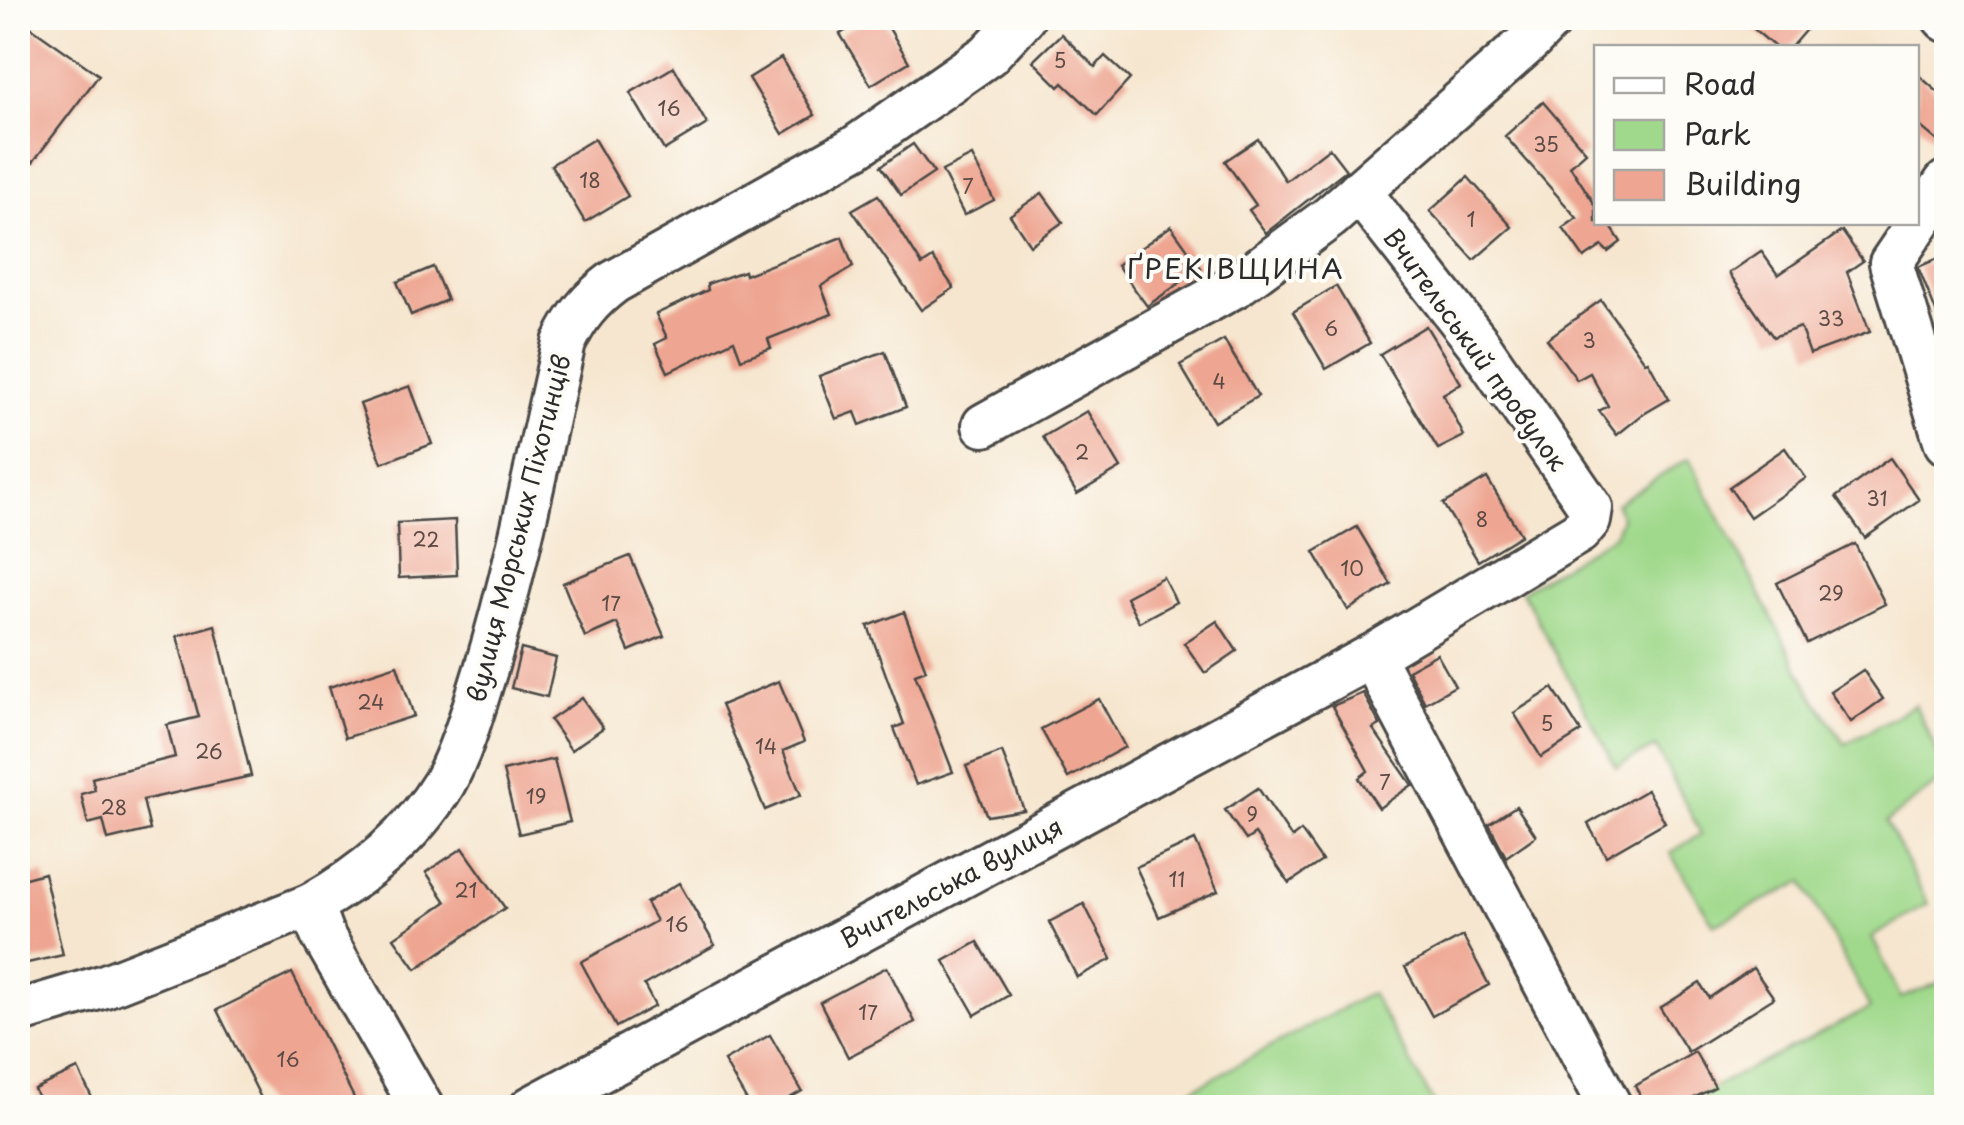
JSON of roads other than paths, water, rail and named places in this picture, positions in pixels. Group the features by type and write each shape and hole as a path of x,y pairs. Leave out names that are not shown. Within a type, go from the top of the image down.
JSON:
{"street":[{"name":"вулиця Морських Піхотинців","path":"18,1012 105,986 311,904 343,887 410,829 445,782 477,698 497,632 564,343 576,317 590,300 614,282 856,147 988,55 1023,18"},
{"path":"984,425 1237,286 1330,216 1552,18"},
{"path":"1919,222 1946,182"},
{"name":"Вчительський провулок","path":"1359,191 1477,342 1591,508"},
{"path":"1917,225 1891,263 1946,443"},
{"name":"Вчительська вулиця","path":"530,1108 1372,656 1579,532 1589,520 1591,508"},
{"path":"1372,656 1611,1108"},
{"path":"311,904 322,934 422,1108"}],"district":[{"name":"ҐРЕКІВЩИНА","path":"1236,267"}]}
